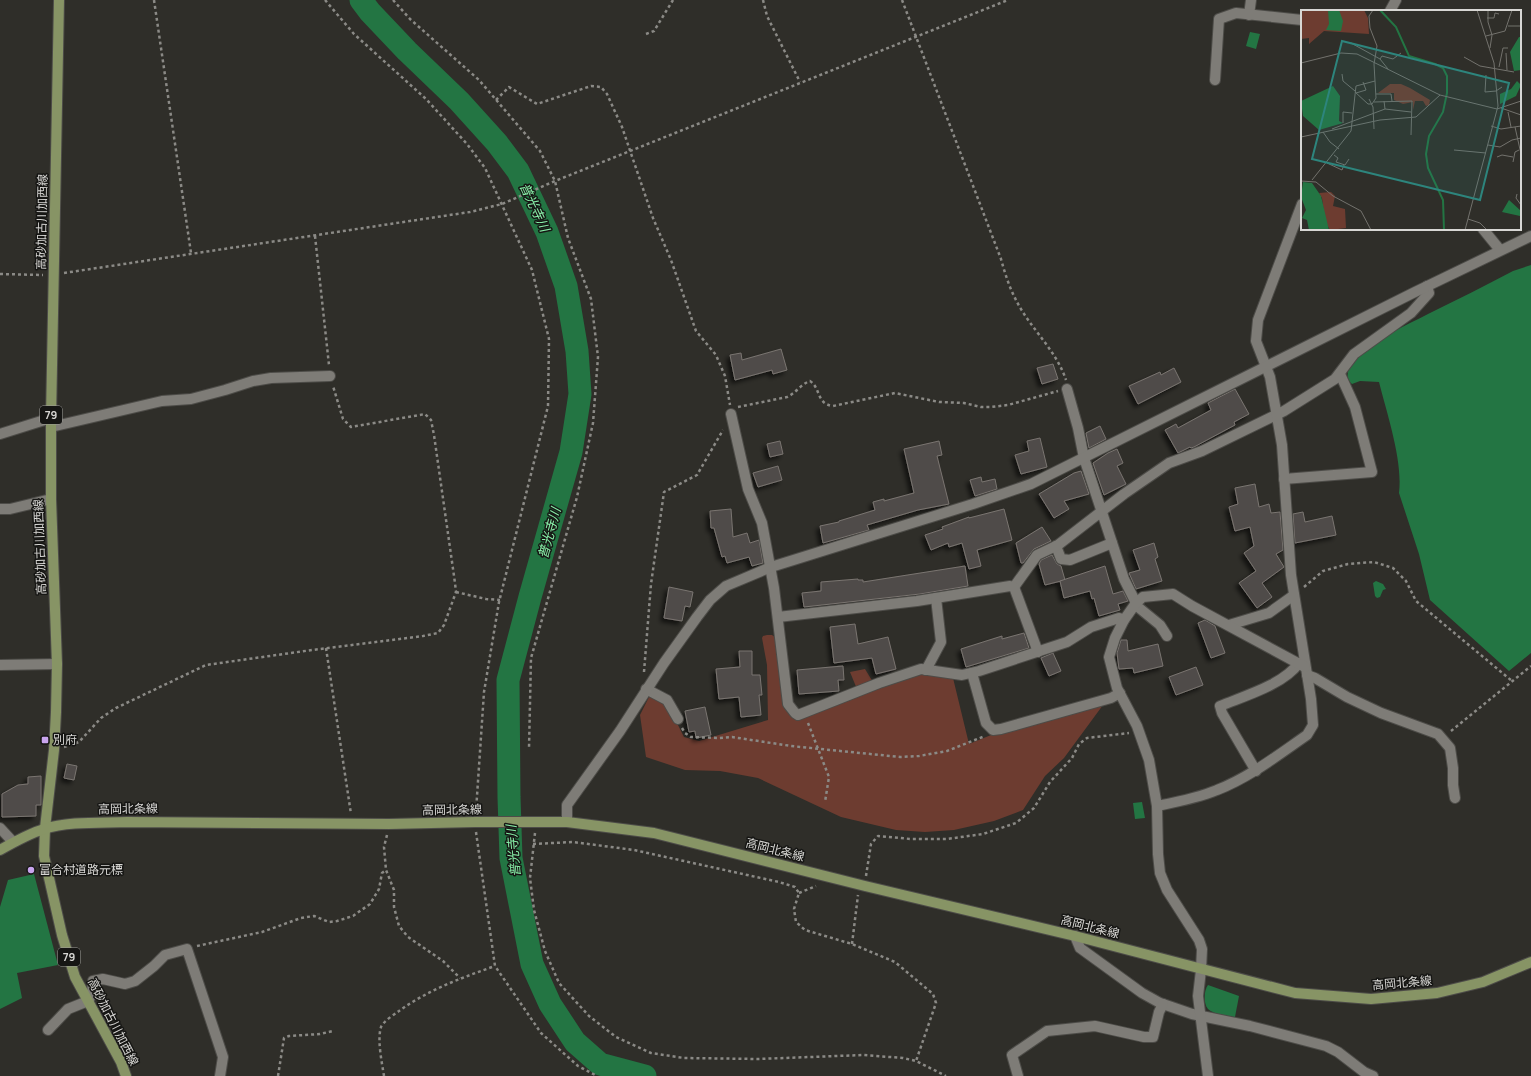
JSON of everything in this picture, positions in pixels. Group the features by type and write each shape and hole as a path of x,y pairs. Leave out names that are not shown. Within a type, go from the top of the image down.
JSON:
{"main road":[{"name":"高砂加古川加西線","path":"59,0 51,422 51,500 57,664 54,750 45,828 44,856 62,935 75,977 121,1062 126,1076"},
{"name":"高岡北条線","path":"0,850 13,842 45,828 86,823 389,824 567,822 654,833 1075,936 1295,993 1371,999 1437,993 1483,982 1531,962"}],"street":[{"path":"1249,15 1251,0"},
{"path":"1391,10 1396,0"},
{"path":"1215,80 1219,19 1236,13 1301,20"},
{"path":"1157,806 1185,800 1217,790 1256,770 1307,735 1313,725 1294,595 1277,413 1270,377 1256,341 1258,320 1301,207"},
{"path":"1484,230 1500,250"},
{"path":"567,822 567,805 620,732 646,690 710,600 726,586 770,567 973,504 1031,484 1427,286 1531,236"},
{"path":"1014,587 1037,555 1056,546 1169,462 1202,451 1277,413 1284,411 1335,379 1354,354 1411,312 1429,293 1427,286"},
{"path":"1284,479 1372,472 1355,407 1340,374"},
{"path":"0,434 51,422 162,401 191,399 225,390 253,380 330,376"},
{"path":"1067,389 1078,428 1084,458 1124,579 1138,607 1160,625 1167,636"},
{"path":"731,414 748,489 762,523 778,617 788,704 798,715 879,683 921,669 955,674 972,672 1067,642 1091,627 1119,618 1124,620"},
{"path":"0,509 10,509 51,500"},
{"path":"1056,546 1061,558 1070,560 1112,543"},
{"path":"778,617 936,598 1010,586 1014,587"},
{"path":"1014,587 1038,652"},
{"path":"1208,1076 1198,996 1202,970 1202,949 1199,940 1167,890 1160,873 1157,806 1149,760 1139,731 1120,693 1109,657 1115,638 1124,620 1136,603 1143,597 1173,594 1229,625 1304,669 1315,678 1354,700 1380,712 1438,734 1450,748 1453,768 1453,785 1456,798"},
{"path":"1229,625 1269,613 1294,595"},
{"path":"926,670 941,642 936,598"},
{"path":"0,665 57,664"},
{"path":"1256,770 1222,713 1220,706 1275,682 1294,670 1304,669"},
{"path":"972,672 986,723 993,730 1000,730 1110,698 1120,693"},
{"path":"646,690 667,700 678,719"},
{"path":"0,828 13,842"},
{"path":"1075,936 1080,948 1142,993 1164,1004 1201,1016 1250,1026 1326,1046 1338,1052 1359,1072 1373,1076"},
{"path":"48,1030 68,1009 88,1001 92,994 92,981 103,979 125,984 135,982 165,955 187,949 223,1057 220,1076"},
{"path":"1018,1076 1012,1056 1048,1031 1095,1026 1144,1037 1153,1037 1159,1012 1164,1004"}],"path":[{"path":"154,0 191,253"},
{"path":"325,0 354,34 426,99 468,144 485,168 532,270 549,339 548,406 500,600 484,692 480,822 495,966 541,1033 578,1066 597,1076"},
{"path":"393,0 410,19 479,80 540,151 555,181 568,238 591,299 598,357 593,423 580,482 531,658 529,749"},
{"path":"646,34 654,31 673,0"},
{"path":"762,0 767,16 800,82"},
{"path":"496,100 509,87 537,104 591,86 601,87 607,94 622,128 696,331 716,355 725,376 731,409 787,397 792,395 805,382 810,381 814,383 822,402 833,406 895,393 940,402 964,403 981,407 991,407 1008,405 1067,389 1062,367 1017,303 1006,279 1001,259 902,0"},
{"path":"0,274 54,275 191,253 315,236 470,212 506,203 547,184 1008,0"},
{"path":"54,750 79,742 101,718 116,708 206,665 423,636 438,633 444,625 456,592 431,420 425,414 351,427 343,419 330,376 315,236"},
{"path":"646,690 643,683 651,584 664,492 697,475 731,414"},
{"path":"1294,595 1323,571 1348,564 1374,562 1393,568 1406,581 1416,601 1512,681"},
{"path":"456,592 486,599 500,600"},
{"path":"326,648 352,824"},
{"path":"1442,738 1531,666"},
{"path":"804,713 829,777 825,802"},
{"path":"678,719 685,734 691,737 732,738 900,757 919,756 947,751 993,733 996,729"},
{"path":"852,944 871,844 878,836 911,839 947,839 983,834 1016,823 1034,808 1050,782 1072,758 1080,744 1087,738 1139,731"},
{"path":"533,822 530,878 534,910 545,951 560,983 589,1016 616,1037 651,1053 684,1058 758,1059 863,1055 903,1058 916,1061 946,1076"},
{"path":"389,824 384,847 386,870 394,890 394,907 399,926 408,937 443,961 460,978"},
{"path":"533,844 573,842 634,850 779,882 795,887 799,893 794,909 796,922 805,930 852,944 895,962 934,994 936,1003 916,1061"},
{"path":"187,949 262,932 301,918 314,916 329,922 353,916 370,904 379,889 382,873 386,870"},
{"path":"384,1076 380,1040 381,1027 390,1016 411,1001 460,978 495,966"},
{"path":"278,1076 284,1038 289,1036 320,1034 333,1031"}],"shaded area":[{"path":"1250,32 1260,34 1256,49 1246,46"},
{"path":"1531,265 1531,653 1509,671 1430,600 1419,554 1399,493 1400,480 1397,452 1379,382 1360,381 1352,384 1349,380 1348,372 1349,368 1358,356 1384,336 1513,271"},
{"path":"1376,581 1383,584 1386,589 1383,590 1380,597 1377,598 1375,596 1373,583"},
{"path":"772,635 776,638 796,718 859,694 850,672 865,669 876,687 923,671 953,678 969,744 996,733 1103,705 1064,758 1045,776 1023,810 994,821 954,830 925,832 896,830 841,817 758,778 720,771 685,770 646,757 640,715 649,697 666,701 684,737 699,741 768,720 767,665 762,638 763,636"},
{"path":"1142,802 1145,818 1135,819 1133,803"},
{"path":"34,874 58,965 17,973 22,998 0,1009 0,907 8,880"},
{"path":"1208,985 1239,996 1235,1017 1221,1015 1208,1009 1205,1003 1205,997"}],"building":[{"path":"781,349 787,370 773,374 772,370 735,380 730,355 741,353 742,360"},
{"path":"1053,364 1058,379 1042,384 1037,368"},
{"path":"1174,368 1181,382 1138,404 1129,386 1160,372 1161,375"},
{"path":"1235,389 1249,414 1234,422 1235,425 1194,447 1190,447 1178,453 1165,430 1176,424 1178,428 1211,410 1208,403"},
{"path":"1100,426 1106,439 1089,448 1086,433"},
{"path":"1040,438 1047,467 1021,474 1015,455 1029,451 1027,441"},
{"path":"780,441 783,454 770,457 767,444"},
{"path":"939,441 942,455 937,456 949,504 918,510 867,525 869,530 823,543 820,526 839,522 875,510 873,502 884,499 884,501 914,493 904,449"},
{"path":"1117,449 1123,463 1117,466 1126,484 1104,495 1093,463"},
{"path":"778,466 782,480 758,487 753,473"},
{"path":"1081,471 1089,494 1064,501 1069,509 1054,518 1039,494 1074,473"},
{"path":"981,477 982,482 995,479 997,489 975,496 970,480"},
{"path":"1255,484 1259,507 1269,504 1271,513 1280,512 1283,550 1276,554 1284,567 1262,583 1272,597 1257,608 1239,583 1256,571 1244,553 1254,546 1250,527 1235,531 1229,507 1238,504 1235,488"},
{"path":"731,509 733,537 747,533 750,543 759,540 763,563 752,566 749,557 727,563 725,556 722,557 714,528 711,528 710,511"},
{"path":"1004,509 1012,540 977,550 981,566 969,569 962,543 949,547 948,543 931,550 925,535 943,529 942,527 969,517"},
{"path":"1303,512 1305,522 1332,516 1336,535 1295,543 1293,514"},
{"path":"1042,527 1051,541 1034,549 1023,563 1021,563 1016,543"},
{"path":"1154,543 1158,557 1155,559 1162,581 1136,589 1129,573 1140,570 1133,550"},
{"path":"1052,555 1057,564 1061,566 1065,580 1045,585 1039,564 1041,560"},
{"path":"965,566 968,586 920,594 804,607 802,593 821,591 821,582 858,579 863,580 863,582"},
{"path":"1105,566 1113,594 1123,591 1128,601 1118,604 1120,610 1099,616 1094,598 1092,599 1090,591 1064,598 1060,581"},
{"path":"669,587 693,592 690,607 685,606 682,621 664,618"},
{"path":"1205,620 1215,626 1225,653 1211,658 1198,623"},
{"path":"855,624 858,644 888,637 896,669 876,674 872,658 834,663 830,627"},
{"path":"1024,633 1029,648 966,667 961,649 1002,636 1002,639"},
{"path":"1121,640 1127,640 1128,651 1158,644 1163,666 1134,673 1133,668 1119,669 1117,653"},
{"path":"739,651 752,651 752,675 760,675 762,695 759,695 761,715 741,717 739,697 719,699 716,669 740,667"},
{"path":"1053,653 1061,671 1049,676 1041,658"},
{"path":"843,666 844,680 838,680 839,691 799,694 797,670"},
{"path":"1196,667 1203,685 1176,695 1169,677"},
{"path":"705,707 711,735 696,738 695,731 689,732 685,711"},
{"path":"67,764 77,766 74,780 64,778"},
{"path":"41,776 41,805 36,805 36,816 2,817 2,794 18,785 28,784 28,777"}],"waterway":[{"name":"普光寺川","path":"361,0 370,12 407,51 459,101 497,143 518,171 547,232 566,286 577,351 580,394 571,452 508,680 511,858 532,964 550,1004 575,1042 600,1064 645,1076"}],"place":[{"name":"別府","path":"45,740"},
{"name":"富合村道路元標","path":"31,870"}]}
